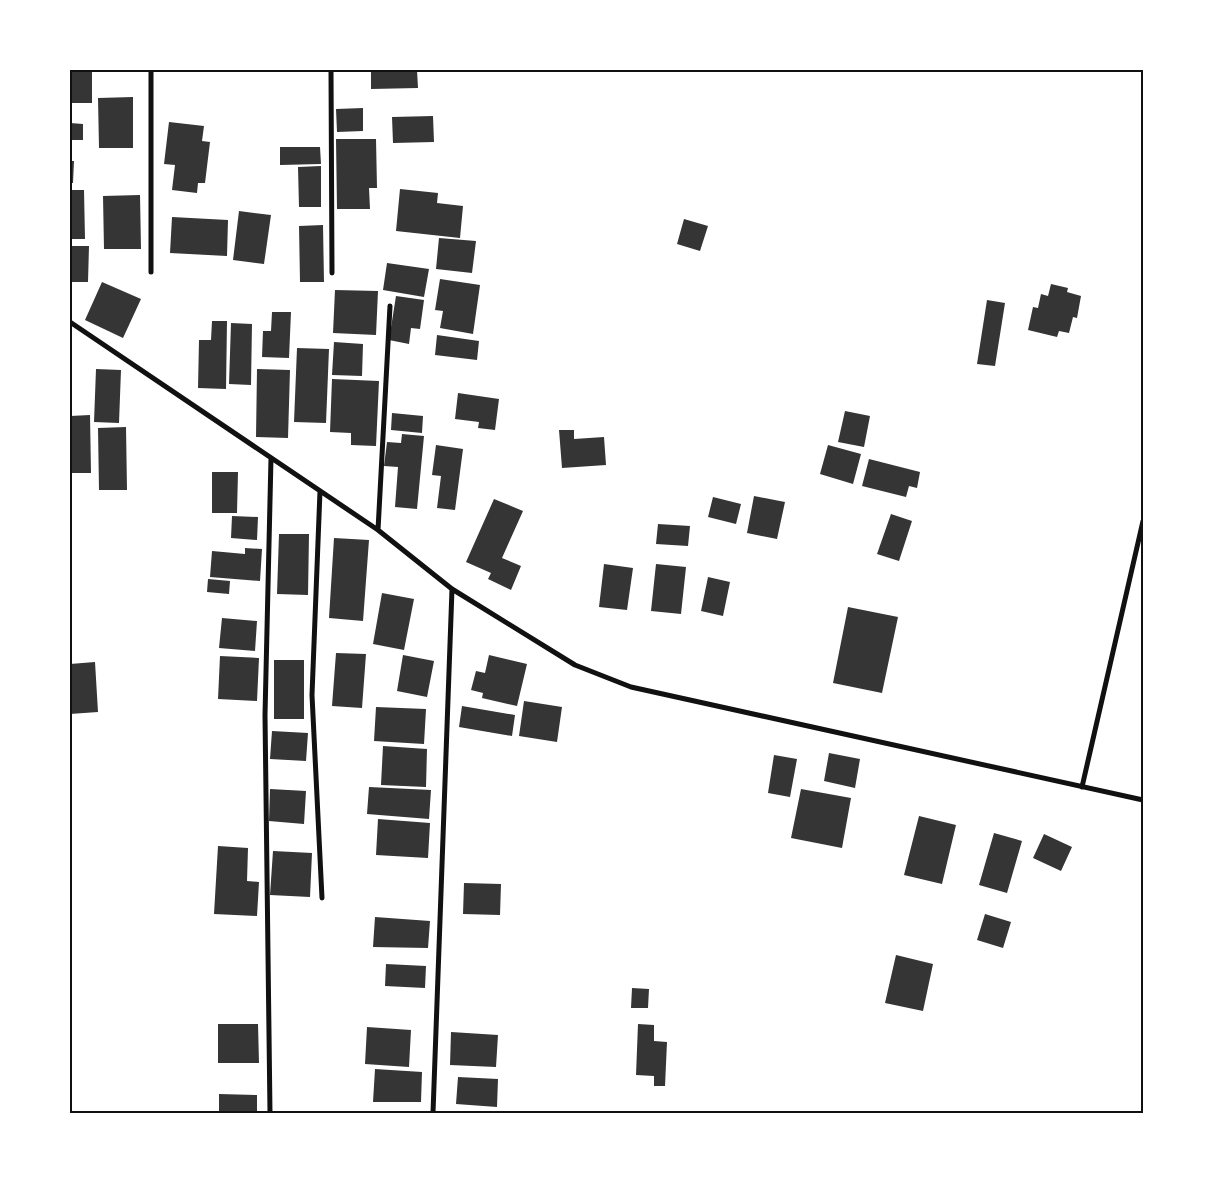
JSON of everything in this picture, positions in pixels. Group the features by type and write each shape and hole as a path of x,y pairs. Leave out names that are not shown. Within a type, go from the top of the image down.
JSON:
{"street":[{"path":"151,70 151,272"},
{"path":"330,70 332,273"},
{"path":"378,530 390,306"},
{"path":"70,322 378,530 452,589 575,666 631,687 1143,800"},
{"path":"270,1113 265,715 271,458"},
{"path":"320,491 312,694 322,898"},
{"path":"1082,787 1143,521"},
{"path":"433,1113 452,589"}],"building":[{"path":"371,70 417,70 418,88 371,89"},
{"path":"70,71 92,71 92,103 70,103"},
{"path":"133,97 133,148 99,148 98,98"},
{"path":"363,108 363,131 337,132 336,109"},
{"path":"433,116 434,142 393,143 392,117"},
{"path":"169,122 204,126 202,141 210,142 205,183 198,183 197,193 172,190 175,165 164,164"},
{"path":"70,123 83,124 83,140 70,140"},
{"path":"336,139 376,139 377,188 369,188 370,209 337,209"},
{"path":"280,147 320,147 321,164 280,165"},
{"path":"70,161 74,161 73,183 70,183"},
{"path":"321,166 321,207 299,207 298,167"},
{"path":"400,189 438,193 437,203 463,206 460,238 396,231"},
{"path":"70,190 84,190 85,239 70,239"},
{"path":"140,195 141,249 104,249 103,196"},
{"path":"239,211 271,215 264,264 233,260"},
{"path":"172,217 228,220 227,256 170,253"},
{"path":"684,219 708,226 700,251 677,244"},
{"path":"323,225 324,282 300,282 299,226"},
{"path":"439,238 476,241 472,273 436,269"},
{"path":"70,246 89,246 88,282 70,282"},
{"path":"387,263 429,269 424,297 383,290"},
{"path":"440,279 480,285 473,334 440,328 443,311 435,310"},
{"path":"102,282 141,299 123,338 85,320"},
{"path":"1051,284 1068,288 1067,292 1081,296 1077,318 1073,317 1069,333 1059,331 1057,337 1028,330 1033,307 1038,308 1041,294 1048,296"},
{"path":"335,290 378,291 376,335 333,333"},
{"path":"396,296 424,300 420,329 411,328 409,344 389,340"},
{"path":"987,300 1005,303 995,366 977,364"},
{"path":"272,312 291,312 289,358 262,357 263,331 271,331"},
{"path":"212,321 227,321 226,389 198,388 199,340 211,340"},
{"path":"231,323 252,324 251,385 229,384"},
{"path":"437,335 479,341 477,360 435,355"},
{"path":"334,342 363,344 362,376 332,375"},
{"path":"297,348 329,349 326,423 294,422"},
{"path":"96,369 121,370 119,423 94,422"},
{"path":"257,369 290,370 288,438 256,437"},
{"path":"332,379 379,381 376,446 351,445 351,433 330,432"},
{"path":"458,393 499,399 495,430 478,428 479,422 455,419"},
{"path":"845,411 870,416 864,447 838,442"},
{"path":"392,413 423,416 422,433 391,430"},
{"path":"90,415 91,473 70,473 70,416"},
{"path":"126,427 127,490 99,490 98,428"},
{"path":"559,430 574,430 574,439 604,437 606,465 562,468"},
{"path":"402,434 424,436 417,509 395,507 398,467 384,466 387,442 401,443"},
{"path":"436,445 463,449 455,510 437,508 441,476 432,475"},
{"path":"828,445 861,454 853,484 820,474"},
{"path":"869,459 920,472 917,488 909,486 906,497 862,486"},
{"path":"212,472 238,472 237,513 212,513"},
{"path":"754,496 785,502 777,539 747,533"},
{"path":"713,497 741,504 736,524 708,517"},
{"path":"494,499 523,511 502,558 521,566 511,590 488,579 491,573 466,562"},
{"path":"891,514 912,521 899,561 877,554"},
{"path":"232,516 258,517 257,540 231,538"},
{"path":"658,524 690,526 688,546 656,544"},
{"path":"279,534 309,534 308,595 277,594"},
{"path":"334,538 369,540 363,621 329,618"},
{"path":"245,548 262,549 260,581 210,577 212,551 245,554"},
{"path":"604,564 633,568 627,610 599,607"},
{"path":"656,564 686,567 681,614 651,611"},
{"path":"708,577 730,582 723,616 701,611"},
{"path":"208,579 230,581 229,594 207,592"},
{"path":"382,593 414,599 404,650 373,644"},
{"path":"848,607 898,617 882,693 833,683"},
{"path":"222,618 257,621 255,651 219,648"},
{"path":"336,653 366,654 362,708 332,706"},
{"path":"403,655 434,661 427,697 397,691"},
{"path":"489,655 527,664 517,706 482,698 483,693 471,690 476,671 485,673"},
{"path":"220,656 259,658 257,701 218,699"},
{"path":"274,660 304,660 304,719 274,719"},
{"path":"95,662 98,712 70,714 70,664"},
{"path":"524,701 562,707 557,742 519,736"},
{"path":"462,706 515,715 512,736 459,727"},
{"path":"376,707 426,709 424,744 374,741"},
{"path":"272,731 308,733 306,761 270,759"},
{"path":"383,746 427,749 426,787 381,785"},
{"path":"829,753 860,759 855,788 824,781"},
{"path":"774,755 797,759 790,797 768,793"},
{"path":"369,787 431,790 429,819 367,814"},
{"path":"270,789 306,791 304,824 269,821"},
{"path":"801,789 851,798 842,848 791,838"},
{"path":"919,816 956,825 942,884 904,875"},
{"path":"378,819 430,823 428,858 376,855"},
{"path":"994,833 1022,841 1007,893 979,885"},
{"path":"1044,834 1072,847 1061,871 1033,858"},
{"path":"218,846 248,848 247,881 259,882 257,916 214,914"},
{"path":"273,851 312,853 310,897 270,895"},
{"path":"464,883 501,884 500,915 463,914"},
{"path":"985,914 1011,922 1003,948 977,940"},
{"path":"375,917 430,921 428,948 373,947"},
{"path":"896,955 933,964 923,1011 885,1003"},
{"path":"386,964 426,966 425,988 385,986"},
{"path":"632,988 649,989 648,1008 631,1008"},
{"path":"218,1024 258,1024 259,1063 218,1063"},
{"path":"638,1024 654,1025 654,1041 667,1042 665,1086 654,1086 654,1076 636,1075"},
{"path":"367,1027 411,1030 409,1067 365,1064"},
{"path":"451,1032 498,1035 496,1067 450,1065"},
{"path":"375,1069 422,1072 421,1102 373,1102"},
{"path":"458,1077 498,1079 497,1107 456,1104"},
{"path":"219,1094 257,1095 257,1113 219,1113"}]}
